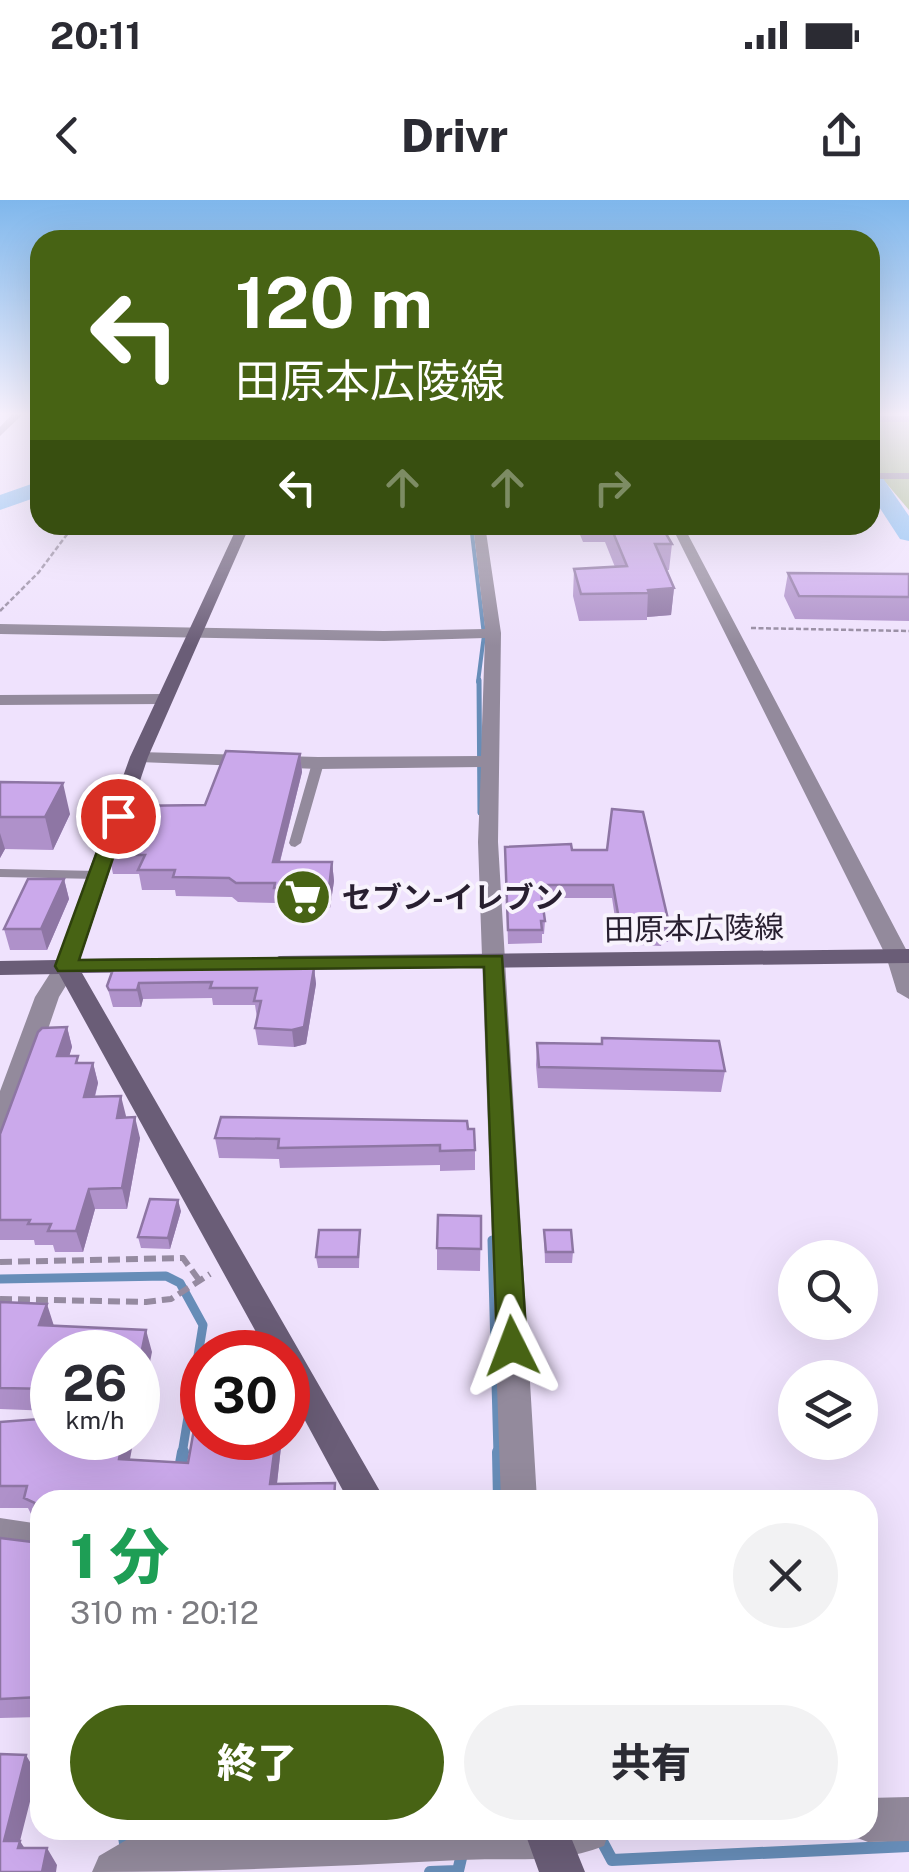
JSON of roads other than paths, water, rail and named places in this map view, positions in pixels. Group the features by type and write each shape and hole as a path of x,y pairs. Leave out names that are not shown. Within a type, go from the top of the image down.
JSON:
{"street":[{"path":"0,1128 48,997 66,966 139,757 239,535"},
{"path":"479,535 488,720 482,761 519,1490"},
{"path":"683,535 904,956 909,992"},
{"path":"0,629 384,636 484,633"},
{"path":"0,700 163,699"},
{"path":"139,757 318,763 482,761"},
{"name":"田原本広陵線","path":"258,964 904,956"},
{"path":"0,968 182,965"},
{"path":"66,966 272,1330"},
{"path":"310,1398 362,1490"},
{"path":"0,1536 30,1540"},
{"path":"878,1820 909,1819"},
{"path":"127,1863 429,1840"},
{"path":"498,1840 559,1846"}],"lane":[{"path":"295,843 318,763"},
{"path":"0,873 98,874"},
{"path":"23,893 32,876"}],"waterway":[{"path":"880,491 909,534"},
{"path":"0,503 30,492"},
{"path":"472,535 484,635 478,682"},
{"path":"479,680 480,813"},
{"path":"492,1240 498,1454"},
{"path":"0,1279 166,1276 180,1283 202,1330"},
{"path":"498,1452 499,1490"},
{"path":"180,1469 182,1460"},
{"path":"124,1840 126,1850"},
{"path":"601,1840 612,1860 909,1846"},
{"path":"430,1872 458,1871 462,1854"}],"place":[{"name":"セブン-イレブン","path":"303,897"}]}
